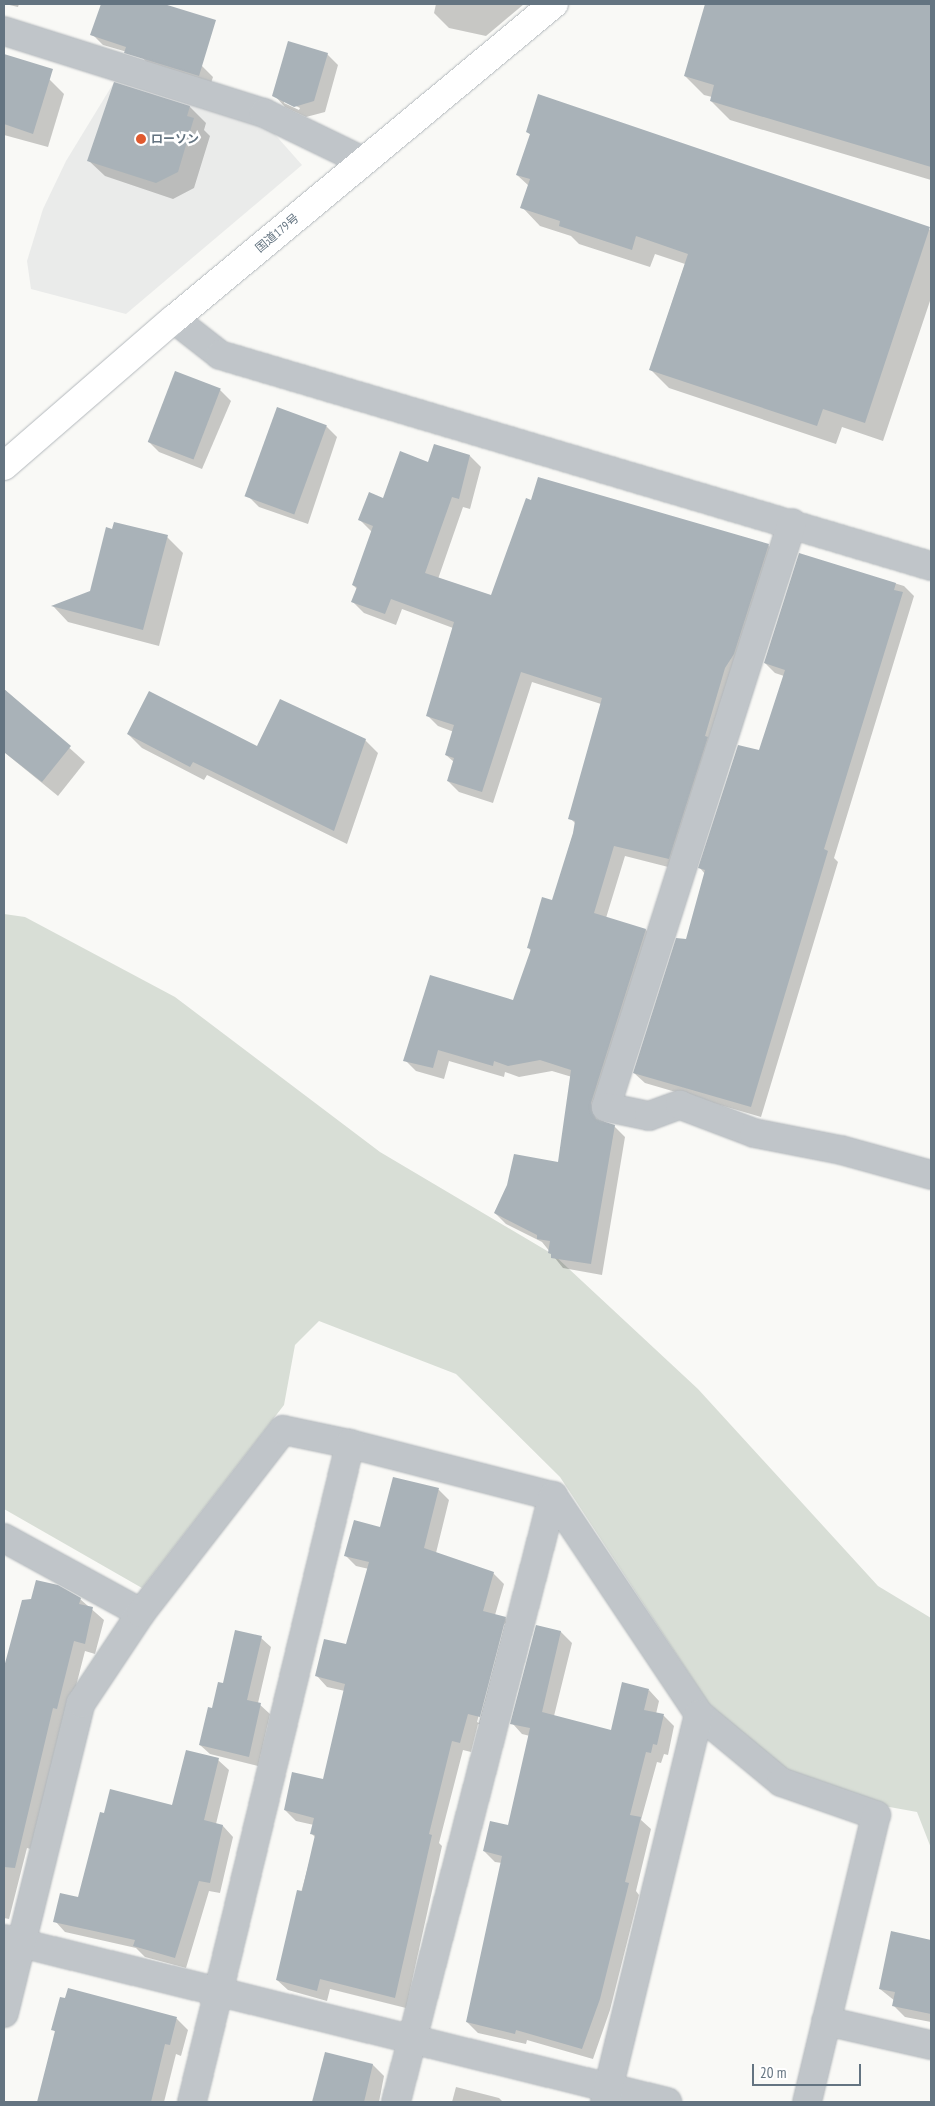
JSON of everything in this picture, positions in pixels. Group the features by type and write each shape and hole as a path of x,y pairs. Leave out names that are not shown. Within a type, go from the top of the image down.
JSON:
{"highway":[{"name":"国道179号","path":"4,466 174,319 554,4"}],"street":[{"path":"4,31 264,113 363,161"},
{"path":"174,319 220,356 792,523 931,566"},
{"path":"792,523 606,1107 649,1116 680,1105 754,1134 840,1150 931,1175"},
{"path":"4,2013 12,1941 82,1703 141,1613 283,1430 350,1444 553,1496 700,1714 781,1782 876,1815 807,2102"},
{"path":"192,2102 350,1444"},
{"path":"396,2102 553,1496"},
{"path":"4,1538 141,1613"},
{"path":"606,2095 700,1714"},
{"path":"12,1941 219,1994 412,2038 606,2095 667,2102"},
{"path":"826,2021 931,2045"}],"shaded area":[{"path":"116,79 271,130 302,165 126,314 31,289 27,261 43,209 66,161"},
{"path":"4,914 25,917 175,997 380,1152 554,1255 698,1389 878,1586 931,1618 931,1848 917,1812 873,1804 793,1776 709,1704 560,1477 456,1374 319,1321 295,1345 284,1405 142,1588 4,1509"}],"building":[{"path":"101,4 164,4 216,20 199,76 124,53 126,47 90,35"},
{"path":"705,4 931,4 931,167 710,101 714,85 684,76"},
{"path":"288,41 328,53 314,101 294,107 272,96"},
{"path":"4,54 53,69 33,134 4,124"},
{"name":"ローソン","path":"114,82 190,106 187,116 194,118 178,172 156,183 87,161"},
{"path":"538,94 930,227 865,423 823,409 817,426 649,370 688,254 636,236 632,250 559,226 560,221 520,208 530,179 516,175 530,134 526,132"},
{"path":"175,371 221,389 194,460 148,442"},
{"path":"277,407 327,425 294,514 245,496"},
{"path":"434,444 470,455 459,499 452,497 425,573 491,595 526,498 531,500 538,477 769,544 734,654 725,668 705,736 708,737 669,859 614,846 594,913 646,929 591,1103 596,1119 615,1125 591,1264 551,1258 551,1254 548,1253 550,1241 537,1239 537,1235 494,1213 507,1185 514,1154 558,1162 571,1070 540,1060 508,1066 494,1061 493,1066 438,1050 433,1068 403,1061 430,975 513,1000 531,949 527,948 542,897 552,900 573,833 575,821 568,819 602,698 521,672 482,792 447,781 454,758 445,755 454,725 426,716 454,622 391,599 385,614 351,602 357,587 352,585 373,526 358,520 369,492 383,498 400,451 428,462"},
{"path":"114,522 168,535 143,630 51,606 90,591 106,527 112,529"},
{"path":"799,553 896,583 894,590 903,592 824,849 828,851 751,1107 633,1073 676,938 686,939 705,870 698,868 738,745 759,750 785,670 764,663"},
{"path":"4,689 71,746 42,782 4,752"},
{"path":"149,691 257,746 280,699 366,739 334,831 193,762 190,767 127,734"},
{"path":"393,1477 439,1488 424,1548 494,1572 483,1611 506,1617 480,1717 468,1714 460,1743 452,1741 429,1834 432,1835 395,1998 320,1979 317,1991 276,1980 297,1890 302,1891 315,1835 310,1834 314,1818 284,1810 292,1772 323,1779 345,1684 315,1676 324,1639 346,1644 369,1562 344,1556 354,1520 380,1527"},
{"path":"36,1580 58,1585 81,1598 79,1604 93,1607 85,1644 74,1641 57,1709 53,1708 15,1868 4,1867 4,1667 22,1600 31,1599"},
{"path":"536,1625 561,1631 542,1712 611,1730 622,1682 649,1689 644,1710 664,1714 657,1745 653,1744 651,1753 646,1752 630,1815 641,1817 625,1882 629,1883 600,1999 582,2049 516,2030 515,2034 466,2022 502,1856 483,1851 490,1821 508,1825 530,1728 510,1724"},
{"path":"235,1630 262,1636 247,1700 261,1703 249,1757 199,1745 208,1707 212,1708 218,1682 223,1683"},
{"path":"186,1750 219,1758 204,1820 223,1825 210,1883 199,1881 175,1958 133,1946 135,1940 53,1922 60,1893 78,1897 100,1812 104,1813 110,1789 172,1805"},
{"path":"891,1931 931,1940 931,2014 892,2006 895,1992 879,1989"},
{"path":"68,1988 177,2017 170,2045 165,2044 151,2102 37,2102 55,2031 51,2030 60,1997 65,1998"},
{"path":"325,2052 373,2064 364,2102 312,2102"}],"place":[{"name":"ローソン","path":"141,139"}]}
